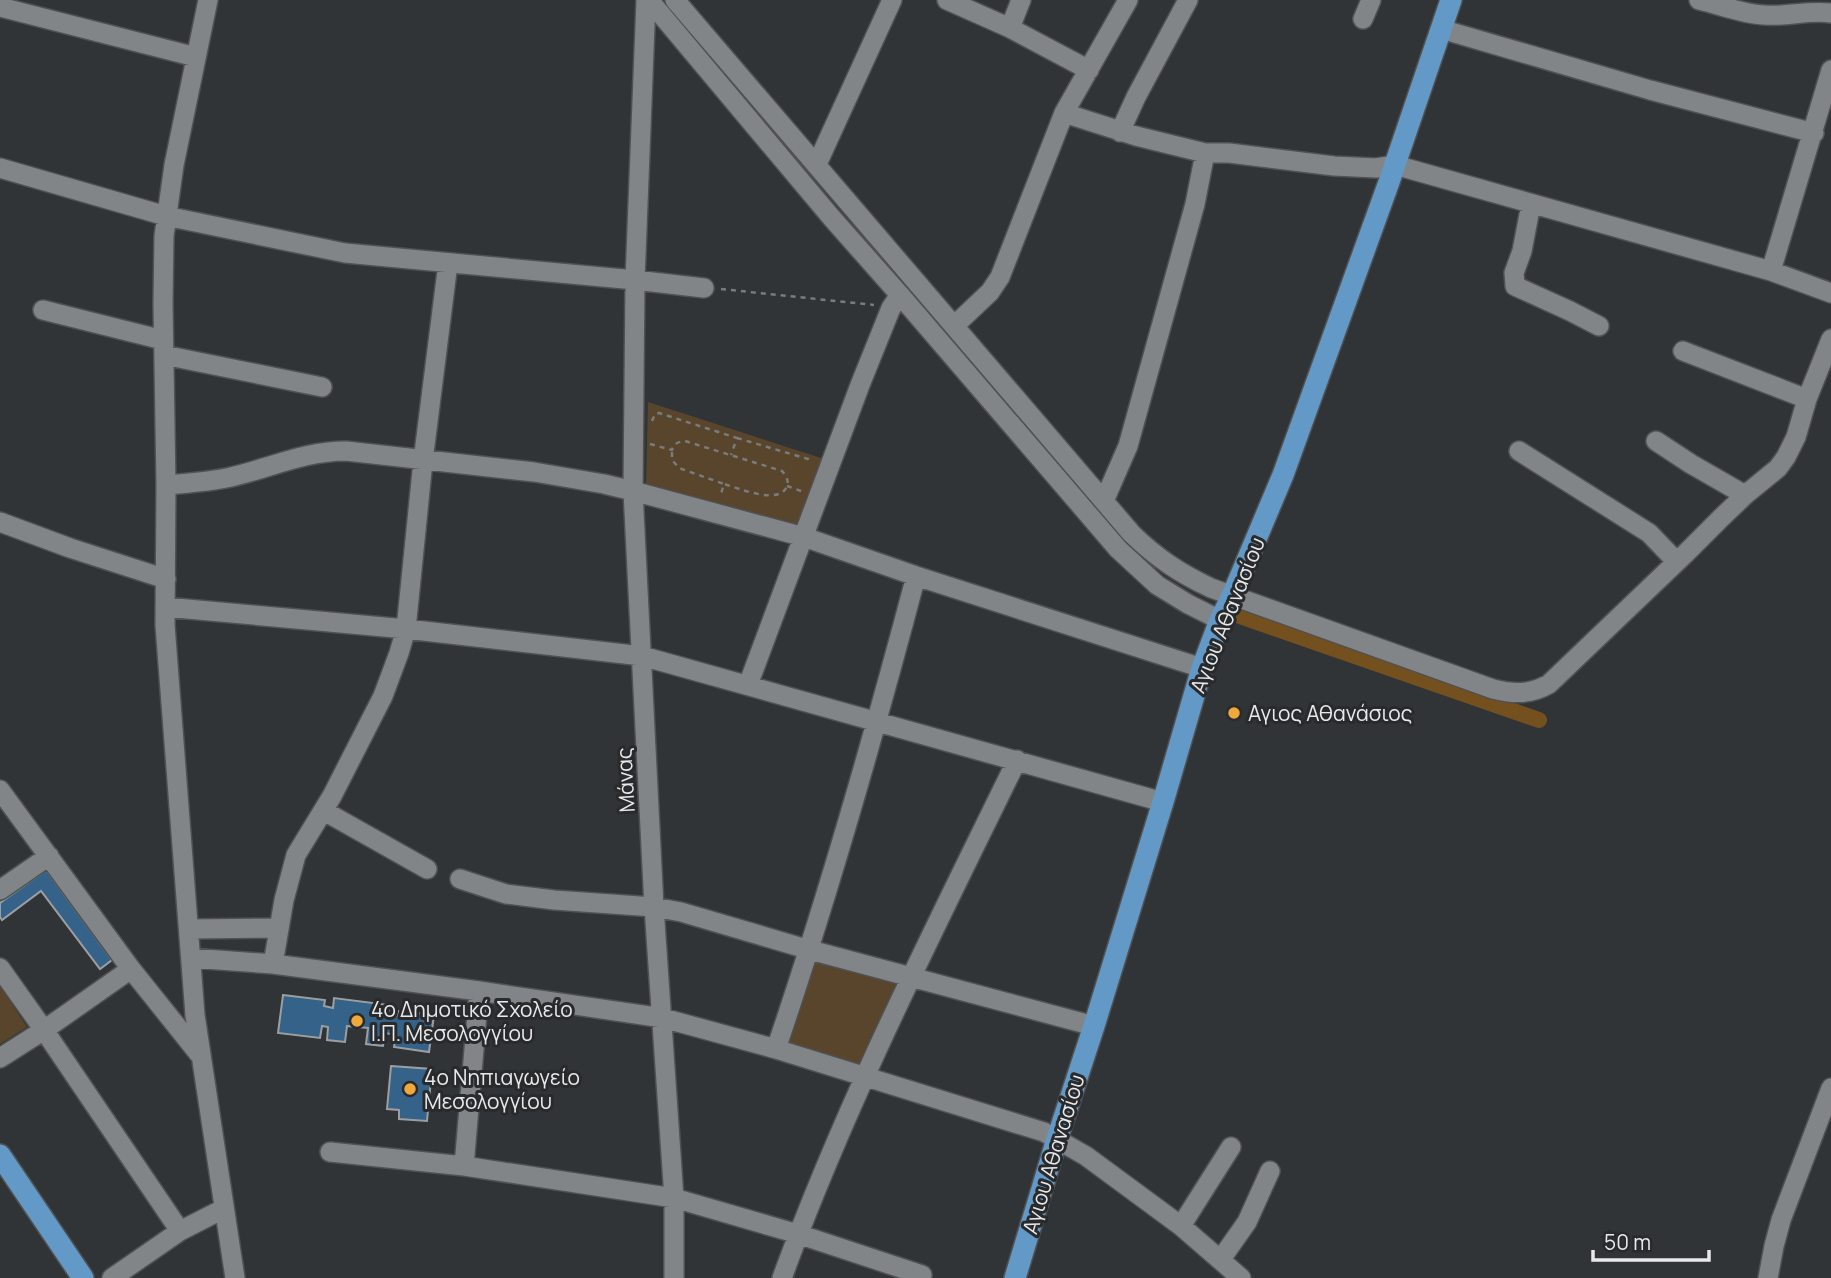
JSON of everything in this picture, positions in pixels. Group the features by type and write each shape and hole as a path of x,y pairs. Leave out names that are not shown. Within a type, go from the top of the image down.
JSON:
{"main road":[{"name":"Αγιου Αθανασίου","path":"1015,1278 1202,668 1283,475 1395,165 1451,0"},
{"path":"0,1155 83,1278"}],"street":[{"path":"208,0 166,216 163,264 165,607 193,1002 235,1278"},
{"path":"648,0 831,217 895,302 1118,549 1157,585 1220,620"},
{"name":"Μάνας","path":"648,0 635,280 633,491 654,908 663,1018 677,1277"},
{"path":"675,0 1132,534 1161,560 1190,578 1232,596 1493,689 1523,693 1537,691 1549,684 1745,495 1778,468 1796,437 1807,399 1824,379 1831,339"},
{"path":"817,164 892,0"},
{"path":"947,0 1010,28 1089,70"},
{"path":"1010,28 1021,0"},
{"path":"954,326 990,292 1000,277 1064,113 1128,0"},
{"path":"1120,132 1188,0"},
{"path":"1363,19 1371,0"},
{"path":"1699,0 1758,15 1780,16 1811,11 1831,13"},
{"path":"0,7 25,7 196,57"},
{"path":"1441,29 1639,87 1821,125"},
{"path":"1771,271 1821,125 1831,70"},
{"path":"1064,113 1120,132 1205,153 1229,153 1334,166 1395,165 1771,271 1831,293"},
{"path":"1104,501 1128,446 1195,204 1205,153"},
{"path":"0,168 166,216 345,253 704,288"},
{"path":"1531,204 1522,251 1514,273 1515,286 1599,326"},
{"path":"273,964 296,855 324,811 383,696 406,629 423,461 448,263"},
{"path":"748,685 860,385 895,302"},
{"path":"43,310 164,348 322,387"},
{"path":"1683,351 1807,399"},
{"path":"1656,441 1745,495"},
{"path":"166,485 233,477 286,460 330,451 534,472 593,482 804,537 1202,668"},
{"path":"1519,451 1648,533 1676,561"},
{"path":"0,522 166,579"},
{"path":"776,1049 810,950 877,722 916,576"},
{"path":"165,607 406,629 642,656 1163,802"},
{"path":"782,1278 865,1077 1017,760"},
{"path":"0,790 131,969 200,1055"},
{"path":"324,811 427,869"},
{"path":"0,890 49,856"},
{"path":"460,879 506,894 690,914 810,950 1094,1027"},
{"path":"189,929 279,928"},
{"path":"191,958 273,964 663,1018 776,1049 1033,1128 1057,1139 1086,1156 1181,1226 1241,1278"},
{"path":"0,968 180,1231"},
{"path":"0,1059 131,969"},
{"path":"464,1166 479,991"},
{"path":"1768,1278 1781,1220 1831,1088"},
{"path":"1181,1226 1231,1147"},
{"path":"330,1152 464,1166 674,1198 798,1234 922,1275"},
{"path":"1221,1259 1247,1222 1270,1171"},
{"path":"112,1278 180,1231 223,1209"}],"path":[{"path":"704,288 841,301 895,302"},
{"path":"652,431 652,418 659,413 808,459 813,467"},
{"path":"731,455 737,438"},
{"path":"634,440 672,450"},
{"path":"685,441 731,455 782,471 787,486 771,497 724,484 679,468 672,460 672,450 678,442 685,441"},
{"path":"716,513 724,484"}],"shaded area":[{"path":"648,402 824,459 798,529 646,484"},
{"path":"808,956 903,981 863,1065 782,1041"},
{"path":"0,986 27,1027 0,1044"}],"building":[{"path":"46,870 112,960 100,969 41,891 2,920 0,917 0,903"},
{"name":"4ο Δημοτικό Σχολείο Ι.Π. Μεσολογγίου","path":"283,995 325,1000 324,1006 333,1008 334,998 389,1005 388,1015 398,1016 398,1011 434,1015 429,1052 394,1047 396,1035 385,1033 383,1046 366,1044 368,1028 347,1026 345,1042 327,1040 328,1027 322,1026 320,1038 278,1033"},
{"name":"4ο Νηπιαγωγείο Μεσολογγίου","path":"391,1066 432,1069 427,1121 399,1119 399,1110 387,1109"}],"waterway":[{"path":"1237,615 1539,720"}],"place":[{"name":"Αγιος Αθανάσιος","path":"1234,713"},
{"name":"4ο Δημοτικό Σχολείο Ι.Π. Μεσολογγίου","path":"357,1021"},
{"name":"4ο Νηπιαγωγείο Μεσολογγίου","path":"410,1089"}]}
